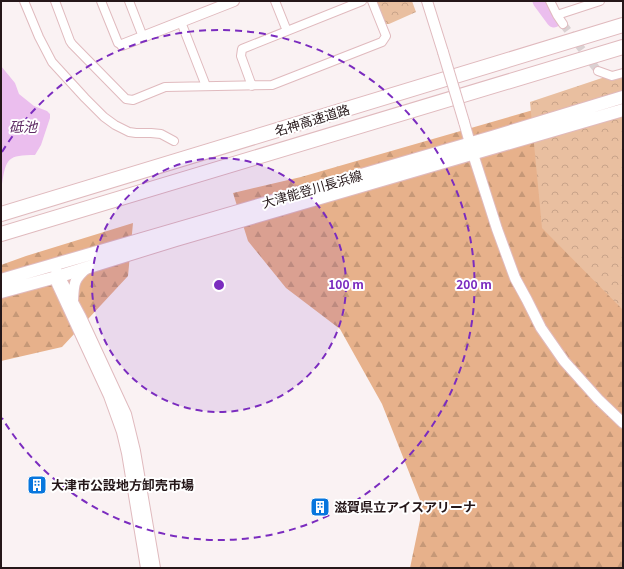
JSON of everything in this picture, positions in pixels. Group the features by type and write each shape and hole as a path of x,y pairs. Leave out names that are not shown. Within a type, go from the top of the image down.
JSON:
{"highway":[{"name":"名神高速道路","path":"1,214 623,25"},
{"name":"名神高速道路","path":"1,235 623,47"}],"main road":[{"name":"大津能登川長浜線","path":"1,292 57,277 472,149 623,97"},
{"name":"大津能登川長浜線","path":"1,280 472,149 623,110"}],"street":[{"path":"24,1 39,37 52,62 104,117 115,125 129,132 161,134 174,140"},
{"path":"55,1 72,44 126,99 133,100 165,87 272,85 382,42 386,36 372,1"},
{"path":"101,1 118,43 122,45 181,22 214,5 234,1"},
{"path":"130,1 143,37"},
{"path":"275,1 287,31"},
{"path":"252,86 241,56 242,49 362,1"},
{"path":"427,1 497,229 515,278 541,328 564,361 598,399 623,423"},
{"path":"550,1 563,24"},
{"path":"557,15 600,1"},
{"path":"181,22 206,86"},
{"path":"598,71 612,76 623,73"},
{"path":"54,265 64,300 109,396 122,432 146,568"},
{"path":"73,302 76,280 79,275 89,267"},
{"path":"57,277 81,317 126,414 135,451 155,568"}],"green space":[{"path":"376,1 412,1 416,12 389,24 385,24"},
{"path":"623,71 623,310 542,228 530,102"},
{"path":"623,84 623,568 410,568 420,520 420,500 382,404 340,329 286,288 248,241 233,193 301,177"},
{"path":"133,223 128,276 62,347 1,361 1,265"}],"water":[{"name":"砥池","path":"1,66 15,83 19,94 34,106 47,111 50,114 41,145 35,155 14,157 10,160 5,168 2,184 1,184"}],"waterway":[{"path":"540,1 554,20"}],"tunnel":[{"path":"563,24 598,71"}],"place":[{"name":"大津市公設地方卸売市場","path":"37,485"},
{"name":"滋賀県立アイスアリーナ","path":"320,507"}]}
